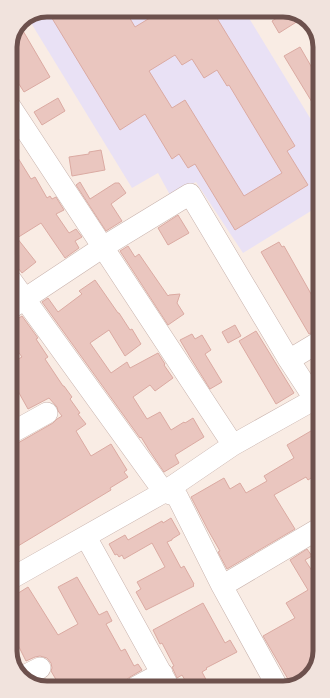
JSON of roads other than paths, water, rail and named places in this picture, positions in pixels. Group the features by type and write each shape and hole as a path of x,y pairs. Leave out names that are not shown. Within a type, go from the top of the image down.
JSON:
{"street":[{"path":"17,117 233,445"},
{"path":"274,681 222,586 177,496 164,492 18,303 103,246 190,194 289,360 313,396"},
{"path":"289,360 313,346"},
{"path":"17,575 164,492 233,445 313,404"},
{"path":"17,430 46,413"},
{"path":"86,537 166,680"},
{"path":"222,586 313,538"}]}
